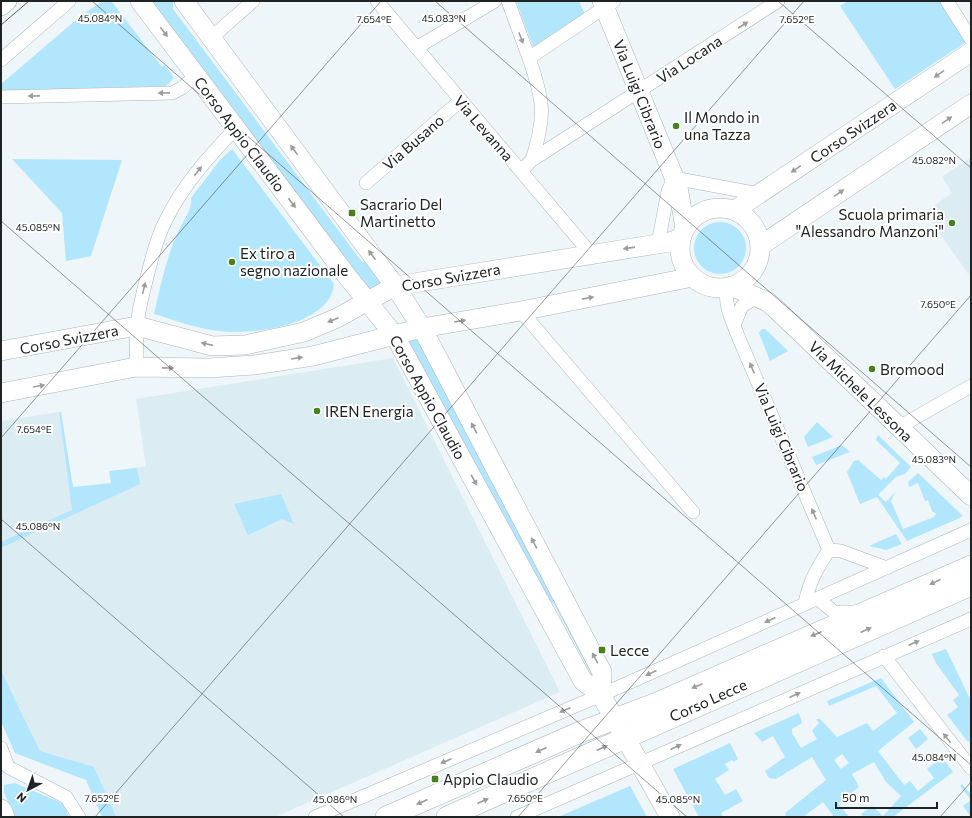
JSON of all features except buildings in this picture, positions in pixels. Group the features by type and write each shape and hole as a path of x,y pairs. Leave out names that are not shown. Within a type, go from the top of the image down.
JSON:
{"main road":[{"name":"Corso Lecce","path":"386,817 578,733 657,703 971,566"},
{"name":"Corso Lecce","path":"447,817 971,585"},
{"path":"1,810 4,817"}],"street":[{"path":"1,6 7,1"},
{"path":"1,60 70,1"},
{"name":"Corso Appio Claudio","path":"140,1 395,336 583,681 601,695 616,719 670,817"},
{"name":"Corso Appio Claudio","path":"184,1 395,286 422,328 602,672 601,695"},
{"path":"211,38 253,1"},
{"name":"Via Levanna","path":"377,1 460,101 522,171 591,254"},
{"path":"416,48 495,1"},
{"path":"508,1 539,85 543,109 539,140 532,160"},
{"name":"Via Locana","path":"522,171 532,160 640,92 778,1"},
{"path":"947,1 971,39"},
{"path":"529,58 607,3"},
{"name":"Via Luigi Cibrario","path":"607,3 640,92 676,182 683,233"},
{"name":"Corso Svizzera","path":"735,210 971,52"},
{"path":"1,97 172,93 182,88 197,75"},
{"name":"Via Busano","path":"366,183 460,101"},
{"path":"760,246 971,104"},
{"path":"137,326 152,258 164,223 193,177 212,153 236,128"},
{"path":"676,182 759,194"},
{"path":"676,182 712,209"},
{"path":"658,244 668,191 676,182"},
{"path":"723,208 735,210 745,216 753,225 758,235 760,246 756,267 741,282 729,287 709,286 693,278 682,260 683,233 692,220 701,213 712,209 723,208"},
{"name":"Corso Svizzera","path":"1,351 137,326 212,346 245,345 304,332 337,318 395,286 658,244 683,233"},
{"name":"Via Michele Lessona","path":"756,267 762,300"},
{"path":"1,393 136,367 208,368 254,366 313,356 422,328 521,311 693,278"},
{"name":"Via Luigi Cibrario","path":"729,287 726,302 734,325 829,550"},
{"name":"Via Michele Lessona","path":"729,287 762,300 971,496"},
{"path":"734,325 742,306 762,300"},
{"path":"521,311 693,512"},
{"name":"Corso Svizzera","path":"136,367 137,326"},
{"path":"899,427 971,386"},
{"path":"315,817 601,695 971,530"},
{"path":"805,604 808,590 820,563 829,550 842,551 887,568"},
{"name":"Corso Lecce","path":"818,599 834,612 867,612"},
{"name":"Corso Lecce","path":"517,817 971,619"},
{"path":"884,656 971,768"},
{"path":"1,748 4,769 66,796 79,817"}],"shaded area":[{"path":"103,1 112,2 162,67 165,65 174,78 166,86 1,91 1,84 83,14"},
{"path":"150,1 173,1 173,9 362,262 370,262 381,279 378,289 367,290"},
{"path":"516,1 579,1 585,14 534,49"},
{"path":"848,1 944,1 969,40 895,89 840,6"},
{"path":"232,149 334,284 330,297 320,309 294,322 278,327 247,332 219,331 186,324 154,314 168,258 176,236 190,209 191,198 220,160"},
{"name":"Scuola primaria \"Alessandro Manzoni\"","path":"971,157 971,278 925,212 952,193 942,177"},
{"path":"12,159 122,160 91,256 66,261 62,213"},
{"path":"720,222 734,226 742,234 746,248 742,262 734,270 720,274 706,270 698,262 694,248 698,234 706,226"},
{"path":"762,329 765,329 788,351 770,361 759,333"},
{"path":"417,337 601,683 597,685 554,604 541,594 407,342"},
{"name":"IREN Energia","path":"393,358 560,692 275,817 102,817 86,780 15,753 1,721 1,421 59,412 70,493 122,485 121,470 146,466 136,399"},
{"path":"59,412 61,412 73,487 111,483 109,471 137,468 140,484 1,548 1,542 72,510"},
{"path":"817,422 833,437 808,447 804,437"},
{"path":"878,435 911,467 905,474 896,477 878,495 886,502 895,492 891,501 903,529 934,517 936,514 932,511 928,500 925,501 918,483 909,487 908,482 918,473 962,515 962,517 907,541 877,497 860,504 847,472 854,461 858,460 881,480 884,477 886,479 900,463 876,440"},
{"path":"842,445 850,452 816,465 812,457"},
{"path":"281,494 294,524 282,519 248,535 234,504"},
{"path":"896,534 902,544 886,550 869,546"},
{"path":"946,649 971,701 971,740 968,742 947,715 958,707 953,700 959,695 936,663 932,654"},
{"path":"1,671 40,751 94,767 116,817 102,817 86,780 15,753 1,721"},
{"path":"881,678 914,722 878,751 904,785 910,781 918,791 934,778 927,769 942,757 953,772 893,817 863,817 861,814 872,806 883,816 901,796 886,782 874,762 852,774 859,787 838,803 849,817 834,817 823,802 803,817 783,817 786,815 785,813 826,780 812,757 776,779 769,778 765,771 785,757 773,736 762,742 754,733 799,713 802,723 792,729 792,733 801,748 817,739 812,731 819,723 816,719 820,719 837,737 867,723 873,731 897,713 876,686 829,706 827,701","holes":["842,754 849,763 841,769 834,760"]},
{"path":"920,729 928,739 916,749 908,738"},
{"path":"730,743 738,759 734,762 732,760 725,764 729,770 715,779 725,795 736,789 743,801 721,813 723,817 699,817 673,769"},
{"path":"15,783 64,804 69,817 15,817 4,792 4,785"},
{"path":"962,784 971,795 971,800 960,786"},
{"path":"630,786 647,817 558,817"},
{"path":"971,800 971,817 963,806"}],"tram line":[{"path":"1,25 29,1"}],"place":[{"name":"Il Mondo in una Tazza","path":"676,126"},
{"name":"Sacrario Del Martinetto","path":"352,213"},
{"name":"Scuola primaria \"Alessandro Manzoni\"","path":"952,223"},
{"name":"Ex tiro a segno nazionale","path":"232,262"},
{"name":"Bromood","path":"872,369"},
{"name":"IREN Energia","path":"317,411"},
{"name":"Lecce","path":"602,650"},
{"name":"Appio Claudio","path":"435,779"}]}
